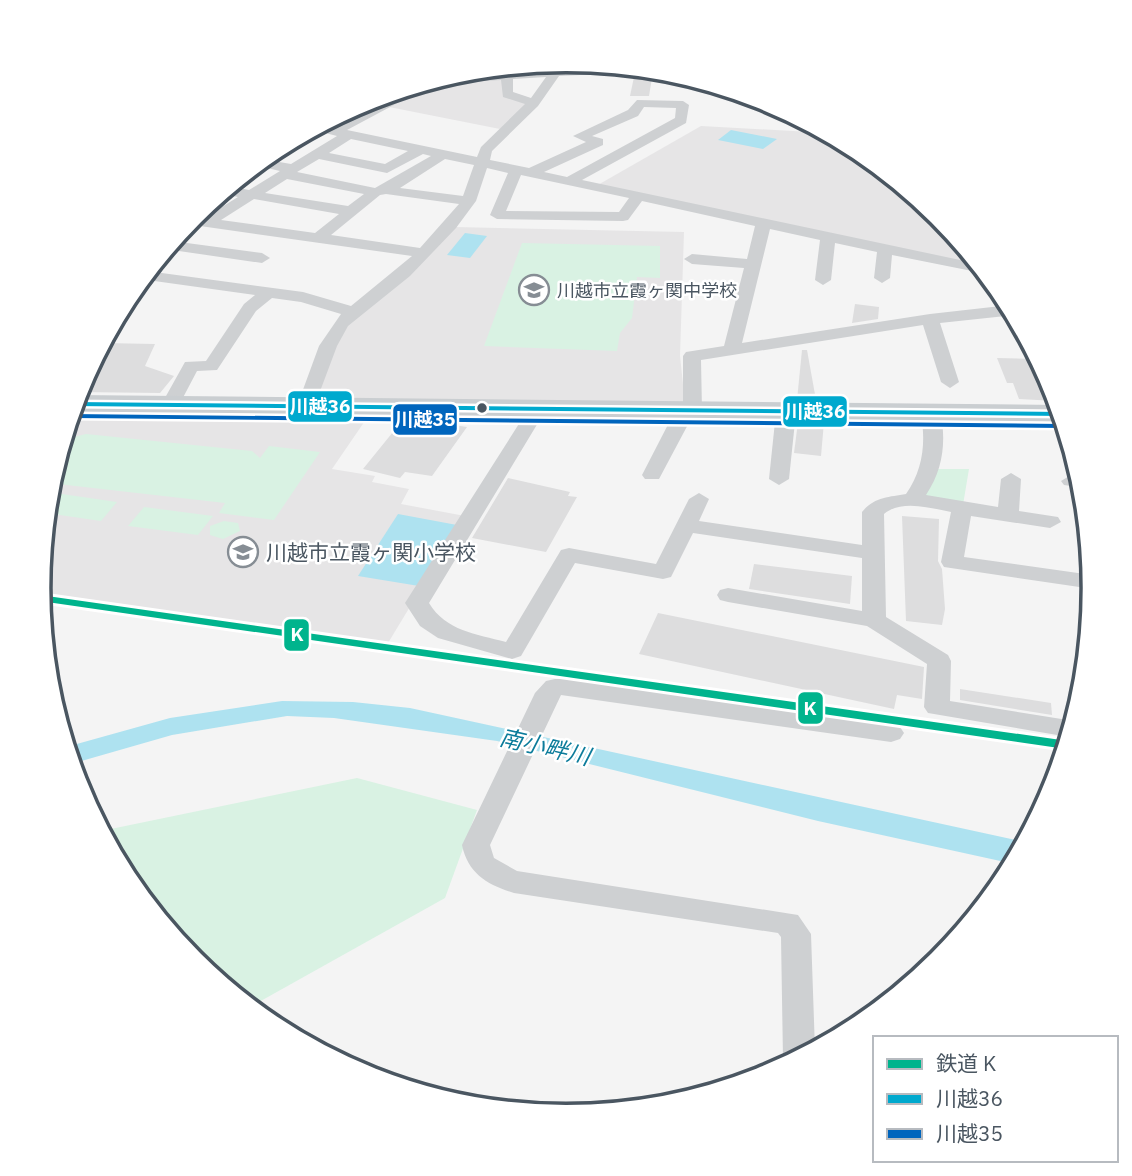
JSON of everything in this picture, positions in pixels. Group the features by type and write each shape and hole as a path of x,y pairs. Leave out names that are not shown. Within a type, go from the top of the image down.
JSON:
{"main road":[{"path":"85,404 1051,414"}],"street":[{"path":"306,406 341,323 425,253 469,201 486,150 534,103 555,73"},
{"path":"508,76 507,94 534,103"},
{"path":"568,196 681,120 683,105 641,103 633,113 580,136 598,142 523,172 497,215 568,196 638,197 969,267"},
{"path":"206,223 316,155 377,109"},
{"path":"330,130 523,172 568,196 623,217 638,197"},
{"path":"316,155 387,169 420,150"},
{"path":"318,238 350,211 442,155"},
{"path":"271,166 381,191 469,201"},
{"path":"236,192 350,211"},
{"path":"732,349 751,264 764,222"},
{"path":"206,223 425,253"},
{"path":"232,288 287,234"},
{"path":"823,280 828,236"},
{"path":"180,247 262,258"},
{"path":"882,278 885,249"},
{"path":"692,259 751,264"},
{"path":"155,277 303,297 355,313"},
{"path":"170,405 191,366 211,366 250,308 267,293"},
{"path":"652,475 688,411 692,356 930,319 1000,311"},
{"path":"930,319 950,382"},
{"path":"538,408 417,603 437,628 512,652 569,555 663,572 699,499"},
{"path":"779,479 786,412"},
{"path":"913,499 930,467 933,451 931,414"},
{"path":"1008,515 1011,478"},
{"path":"874,620 873,512 883,504 913,499 1050,522"},
{"path":"962,508 952,562 1081,580"},
{"path":"686,526 872,552"},
{"path":"728,595 874,620 939,661 937,706 1062,727"},
{"path":"799,1048 794,929 787,923 514,882 487,871 477,857 476,845 547,693 555,687 578,687 891,733"}],"shaded area":[{"path":"503,77 505,94 529,103 500,129 384,106 433,90"},
{"path":"701,126 805,132 880,179 930,224 966,264 596,186"},
{"name":"川越市立霞ヶ関中学校","path":"455,227 684,232 680,356 685,403 319,399 314,396 339,331"},
{"name":"川越市立霞ヶ関小学校","path":"81,413 369,415 332,469 375,476 372,482 409,489 401,504 465,516 388,643 51,595 55,521 68,455"}],"green space":[{"path":"522,243 660,246 660,278 637,277 632,318 620,333 617,351 484,346"},
{"path":"86,434 252,451 260,458 269,446 320,452 274,520 219,513 225,503 62,484 73,437"},
{"path":"935,469 969,469 963,505 920,497"},
{"path":"60,494 117,502 101,521 56,514"},
{"path":"144,507 213,516 198,535 128,526"},
{"path":"224,521 238,523 240,531 223,539 210,535 210,526"},
{"path":"357,778 477,810 445,898 259,1002 226,975 179,928 157,902 111,829"}],"water":[{"path":"731,130 777,139 763,149 718,140"},
{"path":"465,233 487,236 470,258 447,255"},
{"path":"398,514 457,525 419,586 358,576"},
{"name":"南小畔川","path":"282,701 353,702 410,708 1015,840 1002,861 818,821 497,741 334,718 287,716 172,735 81,761 75,744 170,718"}],"building":[{"path":"634,77 652,80 649,96 630,96"},
{"path":"855,304 879,307 878,319 852,323"},
{"path":"113,343 155,344 145,366 174,376 160,393 90,392"},
{"path":"802,350 807,350 816,400 797,400"},
{"path":"997,358 1027,359 1046,400 1019,399 1013,383 1007,383"},
{"path":"798,422 824,422 821,456 794,453"},
{"path":"440,423 467,427 432,476 405,472 400,478 363,469 393,432 422,437"},
{"path":"508,478 570,492 568,496 577,497 546,552 472,538"},
{"path":"902,516 939,519 938,561 942,569 945,609 942,625 906,621"},
{"path":"754,564 852,576 850,604 749,589"},
{"path":"658,613 924,667 922,699 897,695 894,709 639,654"},
{"path":"960,689 1051,703 1052,715 960,700"}],"rail line":[{"name":"K","path":"51,600 1057,744"}],"transit line":[{"name":"川越36","path":"85,404 1051,414"},
{"name":"川越35","path":"80,416 1055,426"}],"place":[{"name":"川越市立霞ヶ関中学校","path":"534,290"},
{"name":"川越市立霞ヶ関小学校","path":"243,552"}]}
